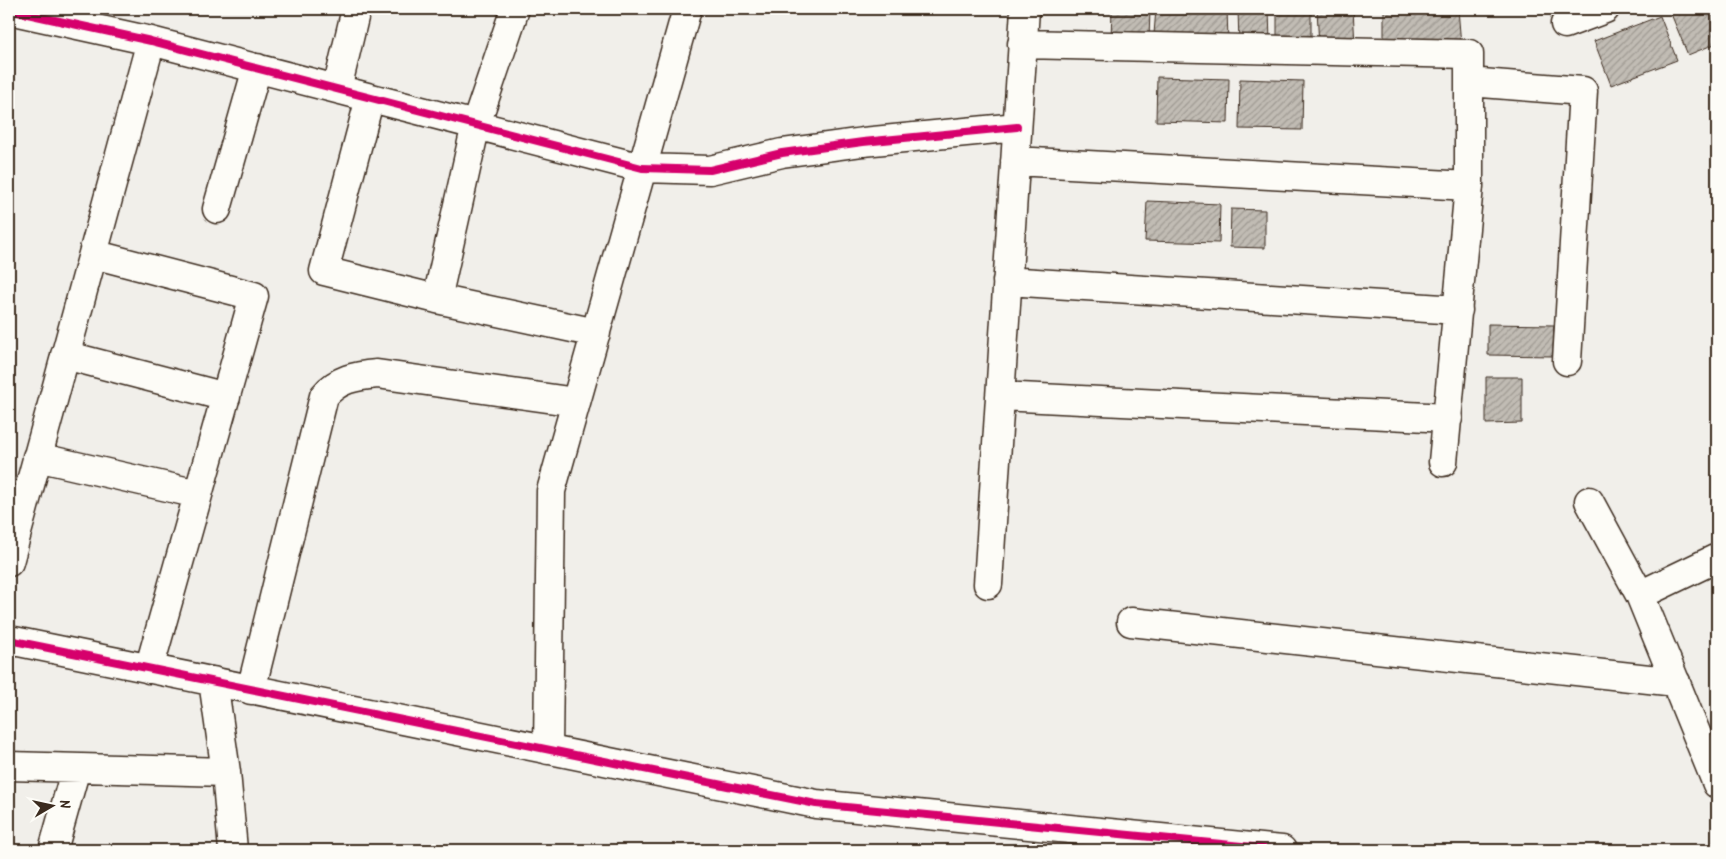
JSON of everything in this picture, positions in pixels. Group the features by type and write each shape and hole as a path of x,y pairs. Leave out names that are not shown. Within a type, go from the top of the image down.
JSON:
{"street":[{"path":"337,89 356,9"},
{"path":"438,299 476,124 515,9"},
{"path":"548,750 552,491 688,9"},
{"path":"988,584 1024,9"},
{"path":"1566,24 1605,9"},
{"path":"9,10 151,40 642,168 710,170 782,153 863,142 1017,127"},
{"path":"9,562 151,40"},
{"path":"1022,44 1469,54 1469,186 1444,462"},
{"path":"217,209 257,68"},
{"path":"1469,82 1583,91 1567,361"},
{"path":"370,98 324,271 438,299 596,332"},
{"path":"1015,160 1469,186"},
{"path":"93,254 254,296 149,669"},
{"path":"1007,281 1458,310"},
{"path":"65,356 226,397"},
{"path":"252,690 324,396 334,385 355,376 377,374 576,402"},
{"path":"1000,396 1448,418"},
{"path":"37,457 198,494"},
{"path":"1589,501 1640,595 1717,784"},
{"path":"1640,595 1717,558"},
{"path":"1131,622 1676,682"},
{"path":"9,640 816,804 1282,850"},
{"path":"213,681 226,772 233,850"},
{"path":"9,766 226,772"},
{"path":"54,850 76,768"}],"building":[{"path":"1112,9 1150,9 1149,40 1111,39"},
{"path":"1156,9 1227,9 1228,41 1176,41 1177,33 1154,34"},
{"path":"1238,9 1269,9 1270,43 1239,44"},
{"path":"1277,9 1311,9 1311,43 1277,43"},
{"path":"1317,9 1353,9 1355,45 1319,46"},
{"path":"1384,9 1458,9 1461,45 1384,45"},
{"path":"1669,9 1717,9 1717,43 1688,55"},
{"path":"1660,16 1677,60 1611,85 1594,41"},
{"path":"1157,77 1229,79 1228,123 1156,121"},
{"path":"1240,79 1303,81 1302,130 1239,129"},
{"path":"1147,201 1220,204 1219,243 1145,241"},
{"path":"1231,209 1265,210 1265,248 1230,247"},
{"path":"1488,324 1554,325 1553,356 1488,355"},
{"path":"1486,377 1522,377 1522,423 1486,424"}],"cycle path":[{"path":"9,10 151,41 642,168 710,170 782,153 863,142 1017,127"},
{"path":"9,640 816,804 1282,850"}]}
